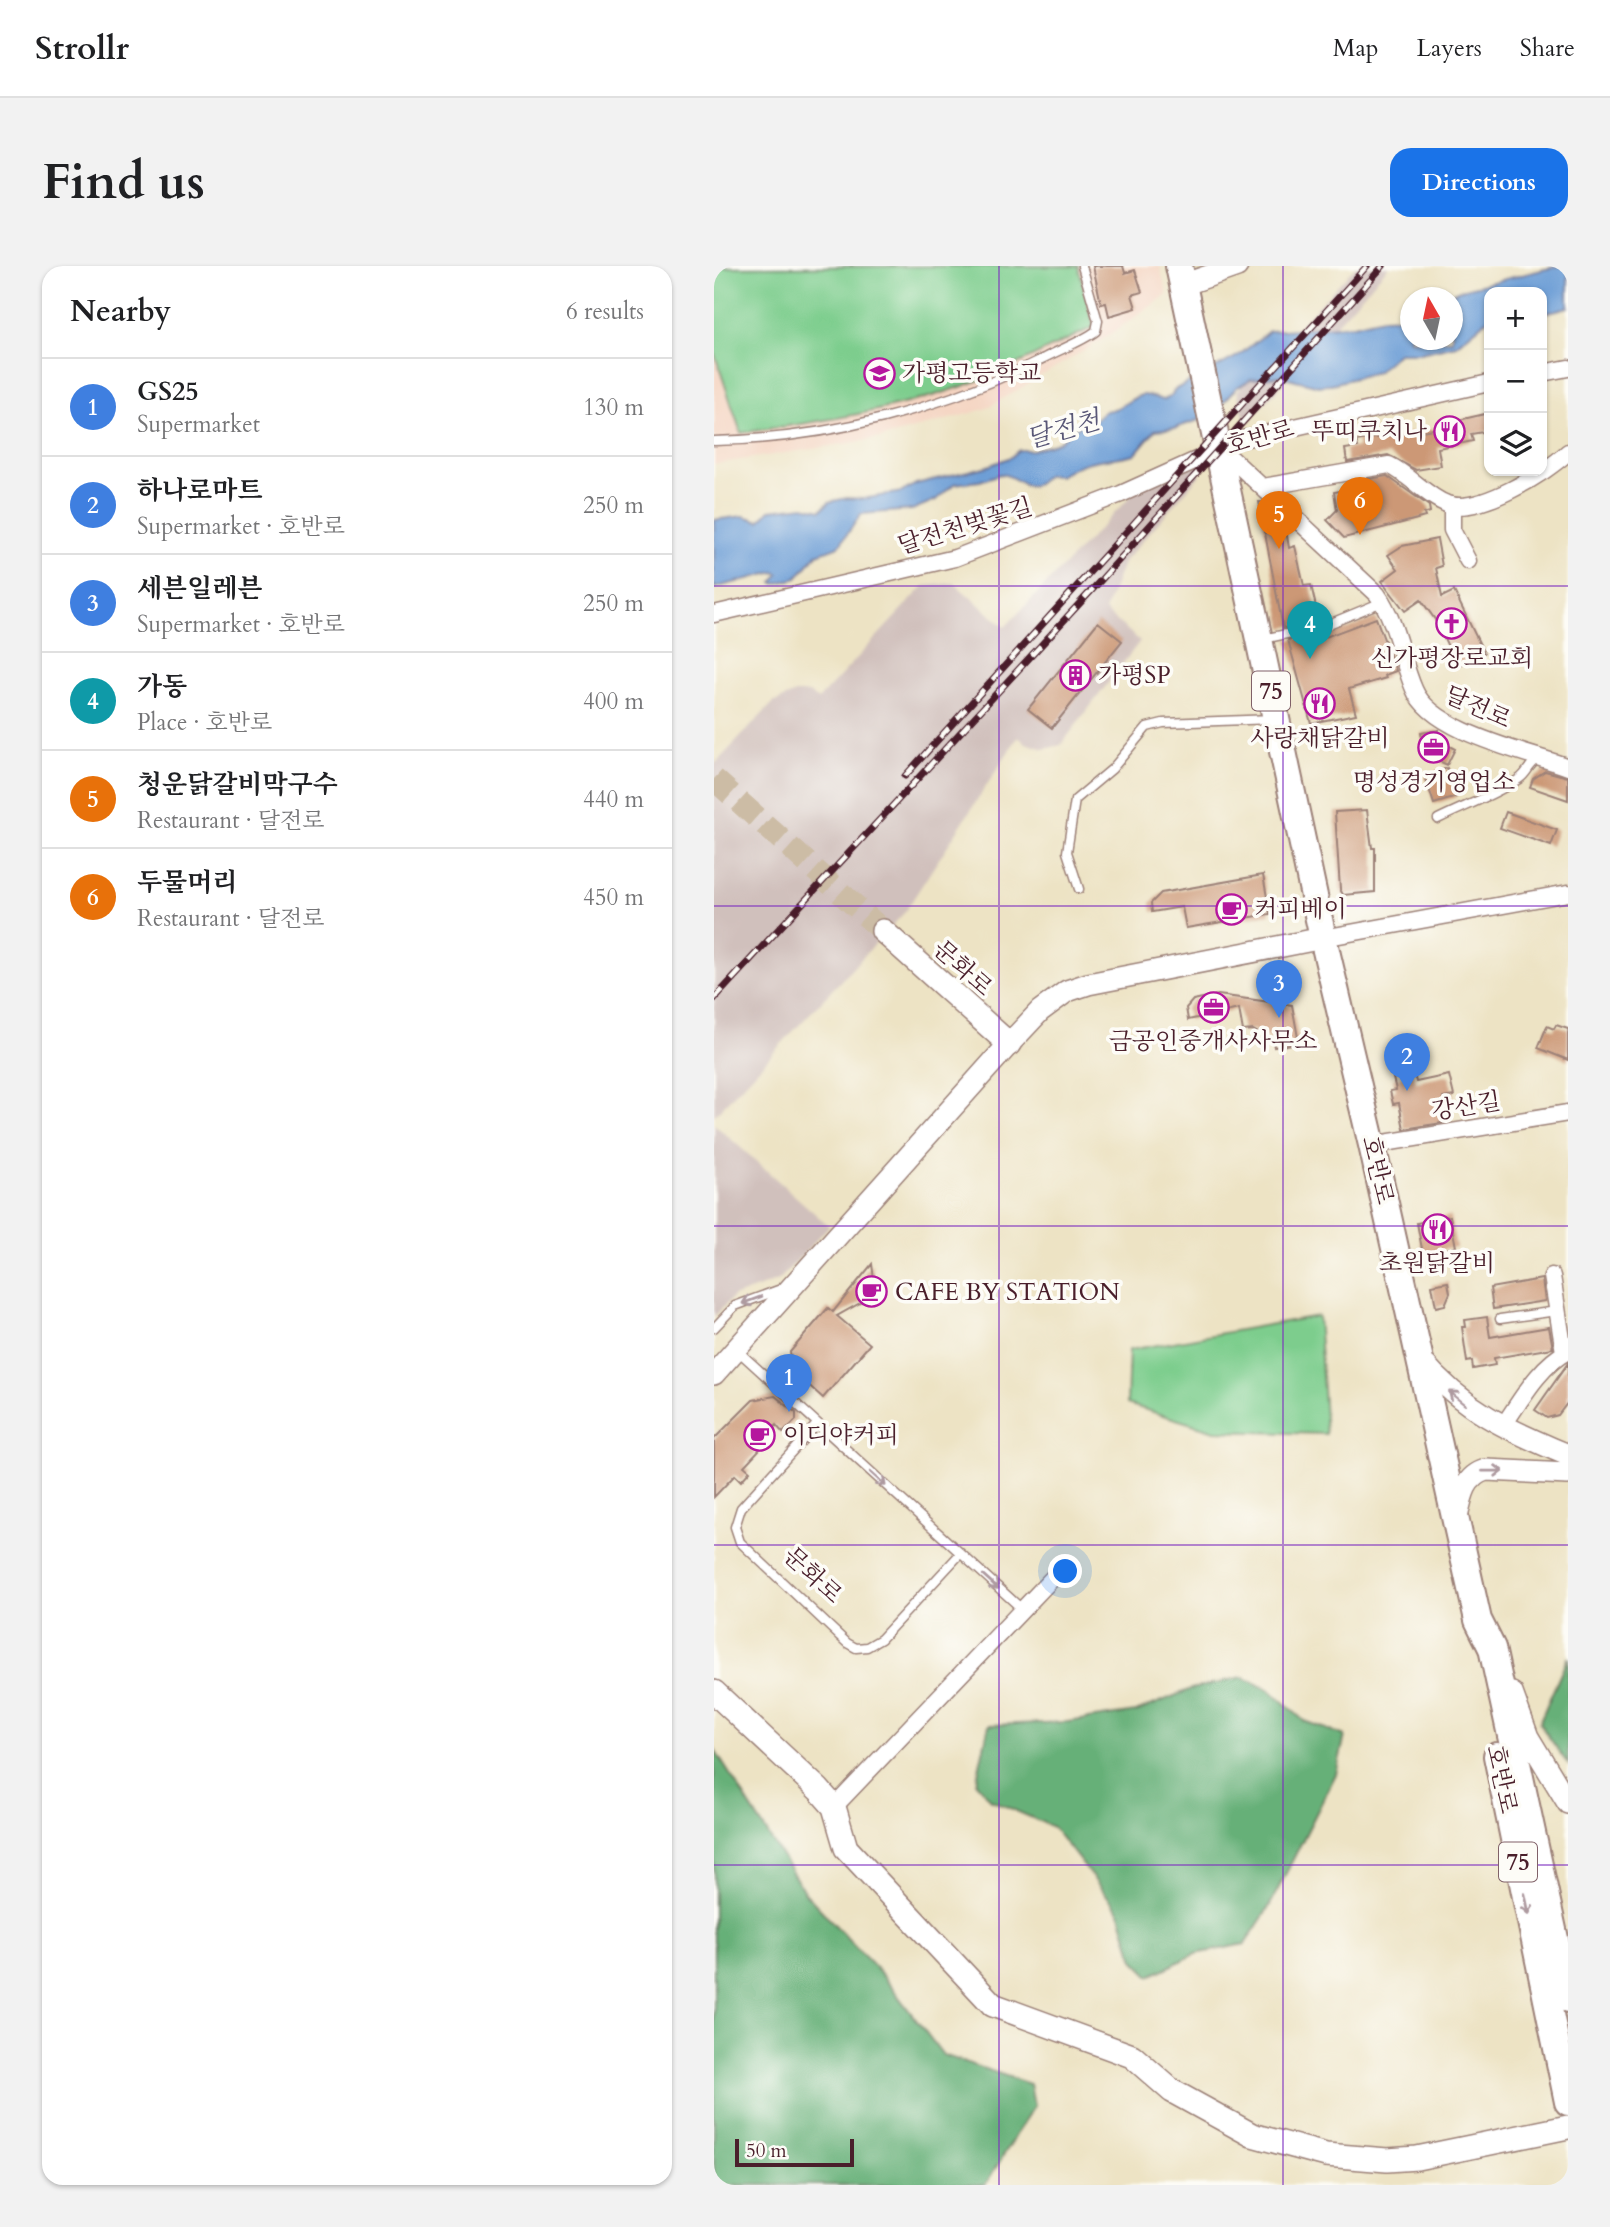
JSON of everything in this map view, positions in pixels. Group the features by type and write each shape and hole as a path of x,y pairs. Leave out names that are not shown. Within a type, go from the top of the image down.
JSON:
{"main road":[{"name":"75","path":"1183,283 1216,445"},
{"name":"호반로","path":"1216,445 1278,719 1323,938 1457,1518 1478,1620 1492,1648 1568,1999"},
{"name":"문화로","path":"883,931 1009,1044"},
{"name":"호반로","path":"1478,1620 1475,1652 1568,2102"},
{"path":"714,1692 819,1790 834,1807 846,1848 993,2005 1132,2056 1172,2091 1252,2136 1326,2155 1387,2160 1417,2158 1568,2127"}],"street":[{"path":"1183,283 1237,266"},
{"path":"1547,372 1568,368"},
{"name":"호반로","path":"1216,445 1484,384"},
{"name":"달전로","path":"1216,445 1382,602 1413,689 1426,709 1453,725 1568,766"},
{"name":"달전천벚꽃길","path":"714,614 967,554 1121,494 1203,457 1216,445"},
{"path":"1263,487 1389,465 1452,505 1466,505 1519,487 1538,477 1568,452"},
{"path":"1452,505 1452,530 1468,561"},
{"path":"714,1374 1009,1044 1040,1011 1067,991 1113,978 1568,892"},
{"name":"강산길","path":"1372,1145 1568,1113"},
{"path":"1503,1426 1538,1376 1566,1352 1552,1276"},
{"path":"1420,1359 1449,1391 1503,1426 1568,1455"},
{"path":"1457,1518 1469,1480 1475,1473 1486,1470 1568,1474"},
{"path":"834,1807 1066,1564"},
{"name":"호반로","path":"1492,1648 1507,1679 1528,1737 1568,1803"}],"lane":[{"path":"714,441 792,435 876,420 991,385 1096,331 1098,321 1082,266"},
{"path":"1260,640 1324,626 1382,602"},
{"path":"1079,889 1067,852 1075,800 1112,769 1147,727 1163,723 1278,719"},
{"path":"1437,818 1508,786 1522,777 1528,765 1542,757"},
{"path":"714,1328 735,1306 797,1283"},
{"path":"1500,1319 1558,1311"},
{"path":"737,1350 1023,1610"},
{"name":"문화로","path":"817,1424 741,1508 735,1527 740,1542 847,1643 856,1648 876,1643 960,1554"}],"shaded area":[{"name":"가평고등학교","path":"714,266 1160,266 1167,295 1105,338 985,409 882,438 714,464"},
{"path":"1356,266 1389,266 1246,424 1237,391"},
{"path":"1197,452 1200,475 1123,563 1105,611 1140,641 1061,745 1044,749 1018,737 904,913 714,1116 714,765 773,703 795,693 809,693 818,700 924,586 954,583 1005,627 1154,472"},
{"path":"714,1124 829,1226 779,1280 733,1297 714,1317"}],"green space":[{"name":"가평고등학교","path":"1078,266 1094,327 1001,371 927,398 835,418 741,433 714,352 714,267"},
{"path":"1318,1316 1326,1434 1215,1431 1127,1404 1129,1350"},
{"path":"1568,1657 1568,1764 1539,1723"},
{"path":"1242,1677 1270,1690 1304,1721 1345,1736 1336,1774 1268,1909 1245,1944 1195,1954 1150,1976 1134,1960 1119,1911 1053,1827 991,1800 976,1783 989,1725 1067,1722 1136,1712 1191,1689"},
{"path":"714,1749 805,1893 882,1975 943,2055 1030,2084 1034,2106 985,2185 714,2185"}],"water":[{"path":"1558,266 1568,266 1568,307 1547,313 1547,287 1484,287 1484,322 1463,339 1463,289"},
{"path":"1400,317 1400,350 1434,350 1398,353 1377,372 1319,386 1280,376 1251,379 1236,388 1218,409 1202,419 1175,428 1155,430 1135,454 1088,462 1060,476 1047,475 1040,482 1029,486 1000,474 980,481 954,484 936,500 912,510 861,514 839,546 817,554 797,578 775,584 773,582 779,574 775,572 714,588 714,520 744,516 760,521 770,510 804,506 821,510 829,502 847,498 863,499 902,492 916,484 988,466 1011,457 1019,450 1032,450 1058,442 1079,426 1091,424 1105,411 1116,409 1142,395 1164,400 1172,395 1174,390 1238,356 1269,331 1353,325 1383,318"}],"building":[{"path":"1093,266 1123,266 1125,273 1135,270 1142,292 1132,295 1136,308 1109,316 1106,303 1101,304"},
{"path":"1484,414 1484,432 1471,434 1473,441 1438,448 1441,466 1416,470 1388,455 1347,462 1345,449 1358,447 1356,441 1447,427 1446,423"},
{"path":"1387,476 1429,506 1430,512 1424,514 1425,517 1344,538 1327,520 1337,510 1334,492 1352,489 1351,482"},
{"path":"1259,502 1276,514 1279,531 1286,530 1289,548 1295,546 1304,586 1311,585 1319,620 1283,628"},
{"path":"1437,539 1442,566 1436,568 1442,597 1454,591 1484,653 1457,666 1436,621 1421,600 1405,611 1382,581 1398,569 1388,555 1402,546"},
{"path":"1376,618 1396,671 1385,675 1386,678 1349,689 1356,714 1311,723 1288,640 1322,633 1323,638"},
{"name":"가평SP","path":"1098,622 1122,641 1052,728 1028,709"},
{"path":"1439,730 1441,742 1455,749 1447,765 1425,754 1421,733"},
{"path":"1447,768 1456,797 1434,804 1425,776"},
{"path":"1545,771 1568,777 1568,800 1530,787 1533,779"},
{"path":"1367,810 1372,848 1375,848 1375,892 1343,895 1340,889 1335,812"},
{"path":"1506,812 1557,830 1551,846 1500,828"},
{"path":"1263,875 1270,914 1186,928 1182,907 1152,912 1151,903 1161,893"},
{"path":"1218,995 1292,1005 1299,1043 1274,1047 1273,1041 1253,1030 1243,1031 1239,1009 1188,1020 1186,1008 1193,1000"},
{"path":"1556,1025 1568,1029 1568,1060 1538,1048 1547,1026 1554,1029"},
{"path":"1414,1074 1416,1082 1449,1075 1454,1096 1443,1098 1448,1122 1404,1129 1399,1103 1393,1104 1390,1091 1396,1090 1393,1078"},
{"path":"1450,1216 1456,1247 1423,1254 1417,1223"},
{"path":"872,1264 876,1294 837,1316 870,1344 823,1398 793,1371 790,1352 828,1308 833,1312"},
{"path":"1542,1279 1545,1301 1493,1309 1490,1288"},
{"path":"1448,1282 1450,1293 1445,1305 1436,1307 1432,1285"},
{"path":"1487,1317 1490,1337 1549,1327 1553,1348 1494,1358 1495,1365 1473,1369 1472,1361 1467,1362 1462,1327 1466,1327 1465,1320"},
{"path":"1568,1363 1568,1402 1558,1415 1547,1418 1535,1410"},
{"path":"775,1396 796,1413 796,1420 783,1433 776,1425 757,1445 761,1448 744,1466 750,1471 741,1481 735,1475 714,1497 714,1439 753,1400"}],"tunnel":[{"path":"714,779 883,931"}],"railway":[{"path":"905,776 1367,266"},
{"path":"714,999 1092,590 1383,266"}],"place":[{"name":"가평고등학교","path":"879,373"},
{"name":"뚜띠쿠치나","path":"1450,431"},
{"name":"두물머리","path":"1360,535"},
{"name":"청운닭갈비막구수","path":"1279,549"},
{"name":"신가평장로교회","path":"1452,624"},
{"name":"가동","path":"1310,659"},
{"name":"가평SP","path":"1075,675"},
{"name":"사랑채닭갈비","path":"1320,704"},
{"name":"명성경기영업소","path":"1434,748"},
{"name":"커피베이","path":"1231,909"},
{"name":"금공인중개사사무소","path":"1213,1007"},
{"name":"세븐일레븐","path":"1279,1018"},
{"name":"하나로마트","path":"1407,1091"},
{"name":"초원닭갈비","path":"1437,1229"},
{"name":"CAFE BY STATION","path":"872,1292"},
{"name":"GS25","path":"789,1412"},
{"name":"이디야커피","path":"760,1435"}],"water label":[{"name":"달전천","path":"1063,429"}]}
